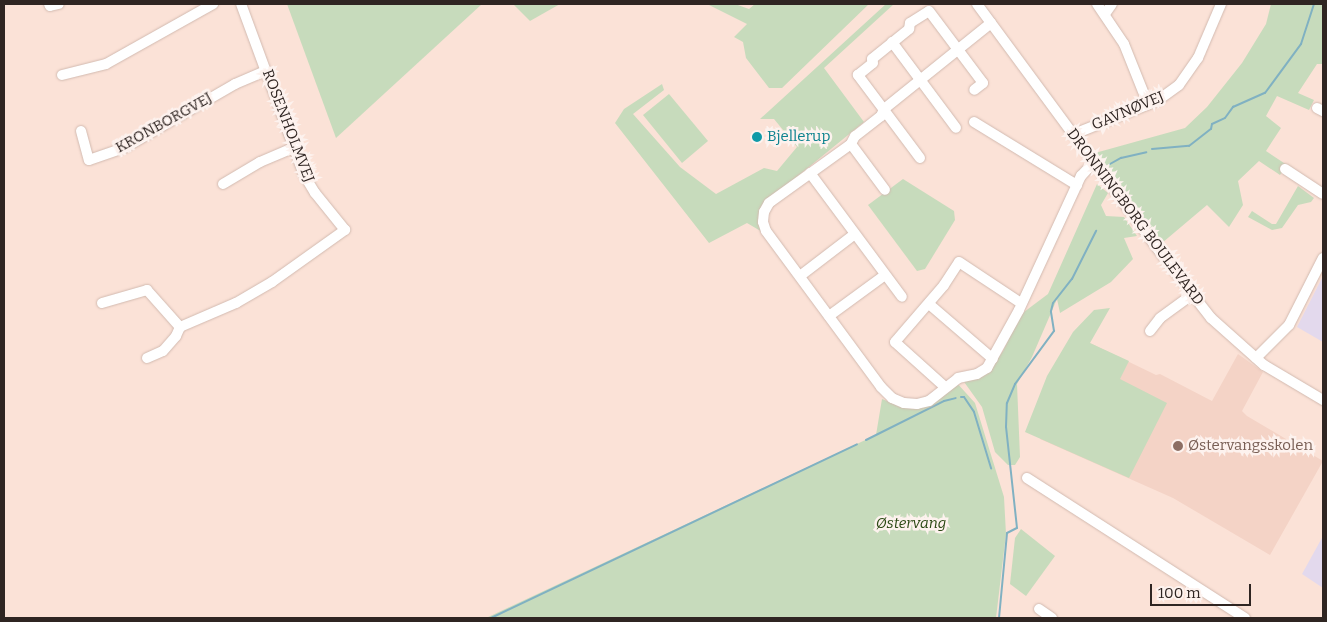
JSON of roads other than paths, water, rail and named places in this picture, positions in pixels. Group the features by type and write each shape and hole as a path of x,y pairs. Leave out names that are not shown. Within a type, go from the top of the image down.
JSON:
{"street":[{"path":"49,4 50,6 59,4"},
{"path":"62,75 106,64 212,4"},
{"name":"ROSENHOLMVEJ","path":"180,327 236,302 306,261 345,230 315,193 304,175 241,4"},
{"name":"DRONNINGBORG BOULEVARD","path":"977,4 1211,318 1256,358 1323,400"},
{"path":"1097,4 1124,44 1148,104"},
{"path":"1105,14 1112,4"},
{"name":"GAVNØVEJ","path":"1074,134 1148,104 1172,92 1185,79 1208,37 1221,4"},
{"path":"920,158 858,75 873,63 872,59 909,29 910,23 929,11 983,83 974,90"},
{"path":"991,23 957,48 884,109 881,116 855,136 851,144 769,204 764,212 763,222 766,230 881,387 892,398 904,403 918,404 929,400 958,378 977,374 987,368 993,360 1021,303 1081,176 1094,162"},
{"path":"892,42 956,128"},
{"name":"KRONBORGVEJ","path":"81,131 89,160 126,146 235,84 266,71"},
{"path":"974,122 1077,185"},
{"path":"851,144 885,190"},
{"path":"223,184 260,162 295,147"},
{"path":"1285,169 1323,194"},
{"path":"810,173 902,297"},
{"path":"800,276 855,234"},
{"path":"1256,358 1289,325 1323,258"},
{"path":"945,387 895,342 929,304 959,262 1021,303"},
{"path":"829,316 885,275"},
{"path":"102,303 147,290 180,327 176,336 163,350 147,358"},
{"path":"1150,331 1160,318 1192,295"},
{"path":"929,304 993,360"},
{"path":"1027,478 1245,618"},
{"path":"1039,609 1052,618"}],"waterway":[{"path":"1152,149 1189,146 1211,129 1212,124 1225,118 1233,107 1265,93 1301,44 1314,4"},
{"path":"1110,164 1121,158 1146,152"},
{"path":"999,618 1007,533 1017,528 1006,427 1007,403 1015,384 1054,331 1051,311 1053,303 1072,279 1096,231"},
{"path":"961,397 964,397 974,412 991,468"},
{"path":"866,440 944,401 956,398"},
{"path":"491,618 857,444"}],"place":[{"name":"Bjellerup","path":"757,137"},
{"name":"Østervangsskolen","path":"1178,446"}],"park label":[{"name":"Østervang","path":"911,524"}]}
